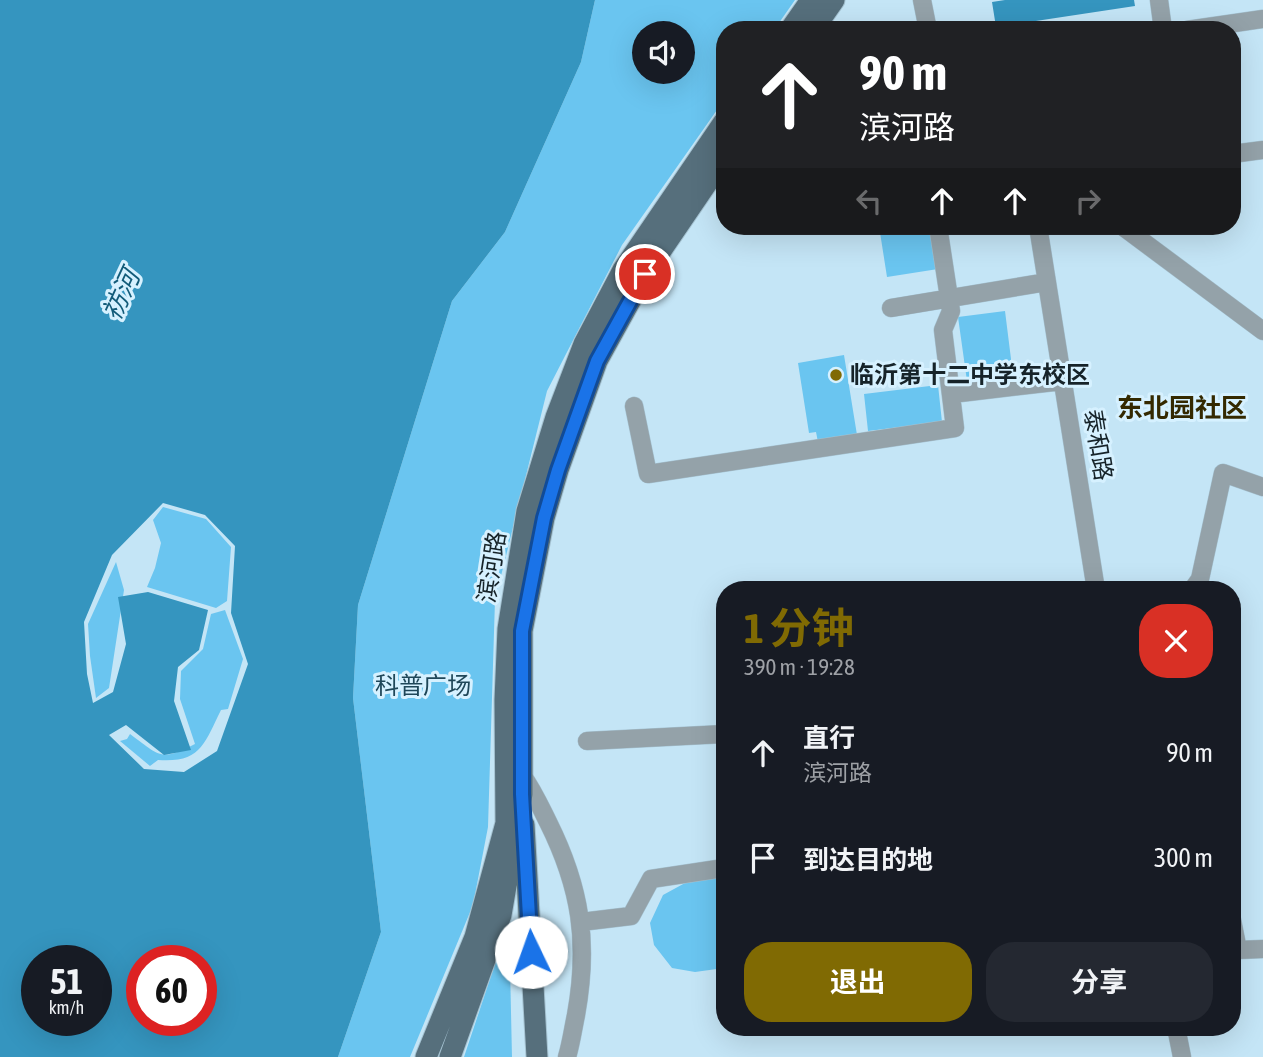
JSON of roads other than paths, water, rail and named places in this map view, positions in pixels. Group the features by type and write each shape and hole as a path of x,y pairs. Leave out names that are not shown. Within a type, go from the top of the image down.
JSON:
{"main road":[{"path":"796,21 811,0"},
{"path":"819,21 834,0"},
{"name":"滨河路","path":"426,1057 475,937 506,822 505,700 508,629 527,510 556,417 584,344 623,270 716,134"},
{"name":"滨河路","path":"450,1057 501,915 522,785 522,631 544,518 558,470 603,350 645,274 716,170"},
{"path":"522,785 537,1057"}],"street":[{"path":"922,0 926,21"},
{"path":"1158,0 1162,21"},
{"path":"1241,22 1263,19"},
{"path":"1241,154 1263,150"},
{"path":"634,406 648,474 955,428 943,330 951,311 939,235"},
{"name":"泰和路","path":"1039,235 1095,581"},
{"path":"1134,235 1263,331"},
{"path":"891,308 1047,282"},
{"path":"952,394 1063,381"},
{"path":"1199,581 1223,473 1263,487"},
{"path":"587,741 716,734"},
{"path":"522,785 530,786 557,841 579,905 583,942 580,990 567,1057"},
{"path":"581,922 631,916 651,879 716,869"},
{"path":"1241,950 1263,949"},
{"path":"1178,1036 1182,1057"}],"water":[{"name":"祊河","path":"0,0 595,0 581,62 505,232 452,301 358,605 353,698 381,932 338,1057 0,1057","holes":["163,503 205,515 235,546 231,613 248,664 217,751 184,772 144,769 109,735 126,725 164,755 191,750 174,701 178,667 199,650 208,610 148,592 118,597 126,644 113,692 93,703 87,674 84,622 112,555"]},
{"path":"1134,0 1135,6 1036,21 995,21 992,2"}],"place":[{"name":"临沂第十二中学东校区","path":"836,375"}],"district":[{"name":"东北园社区","path":"1182,408"}],"park label":[{"name":"科普广场","path":"423,686"}]}
